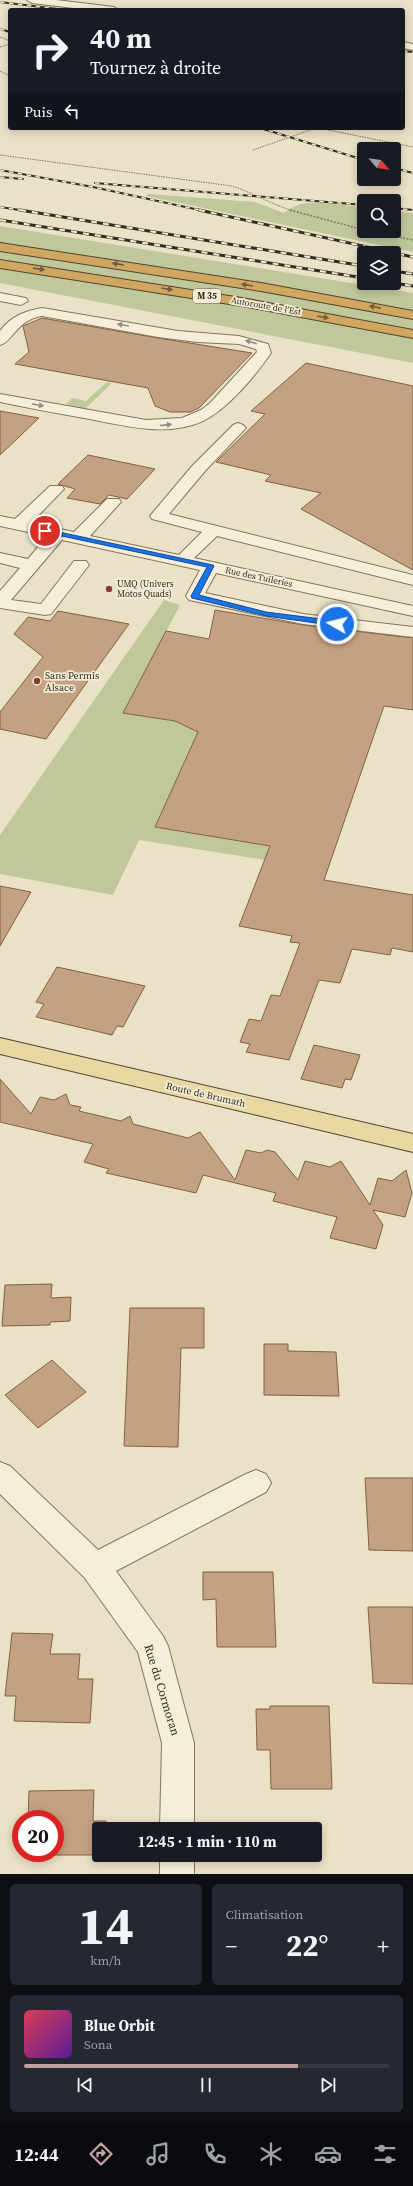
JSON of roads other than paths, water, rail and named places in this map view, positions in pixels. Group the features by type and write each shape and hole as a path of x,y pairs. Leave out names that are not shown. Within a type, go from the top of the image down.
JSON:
{"highway":[{"name":"Autoroute de l’Est","path":"0,247 261,287 413,315"},
{"name":"Autoroute de l’Est","path":"0,264 242,302 413,334"}],"main road":[{"name":"Route de Brumath","path":"0,1046 413,1143"}],"street":[{"path":"32,0 77,3 103,8"},
{"path":"0,297 21,301"},
{"path":"0,341 7,329 19,319 28,313 42,312 197,338 243,340 263,347 264,353 219,403 198,418 179,423 161,426 139,424 0,398"},
{"path":"238,428 198,468 158,516 413,580"},
{"path":"19,525 56,489"},
{"path":"78,538 112,502"},
{"name":"Rue des Tuileries","path":"0,521 413,611"},
{"path":"183,560 214,530"},
{"path":"0,603 58,534"},
{"path":"0,558 32,565"},
{"path":"0,603 45,610 80,565"},
{"path":"211,566 195,596 266,614 379,630 413,632"},
{"name":"Rue du Cormoran","path":"0,1475 95,1567 152,1646 178,1743 177,1822"},
{"path":"95,1567 256,1483"},
{"path":"177,1862 177,1874"}],"railway":[{"path":"0,2 50,8"},
{"path":"0,29 8,31"},
{"path":"405,51 413,52"},
{"path":"266,130 357,158"},
{"path":"0,170 93,187 204,211"},
{"path":"401,170 413,173"},
{"path":"0,177 23,179"},
{"path":"95,183 357,204"},
{"path":"0,207 26,211"},
{"path":"401,209 413,210"},
{"path":"20,210 357,265"},
{"path":"199,210 413,257"},
{"path":"0,220 357,277"},
{"path":"401,272 413,274"},
{"path":"401,284 413,286"}],"place":[{"name":"UMQ (Univers Motos Quads)","path":"109,589"},
{"name":"Sans Permis Alsace","path":"37,681"}]}
